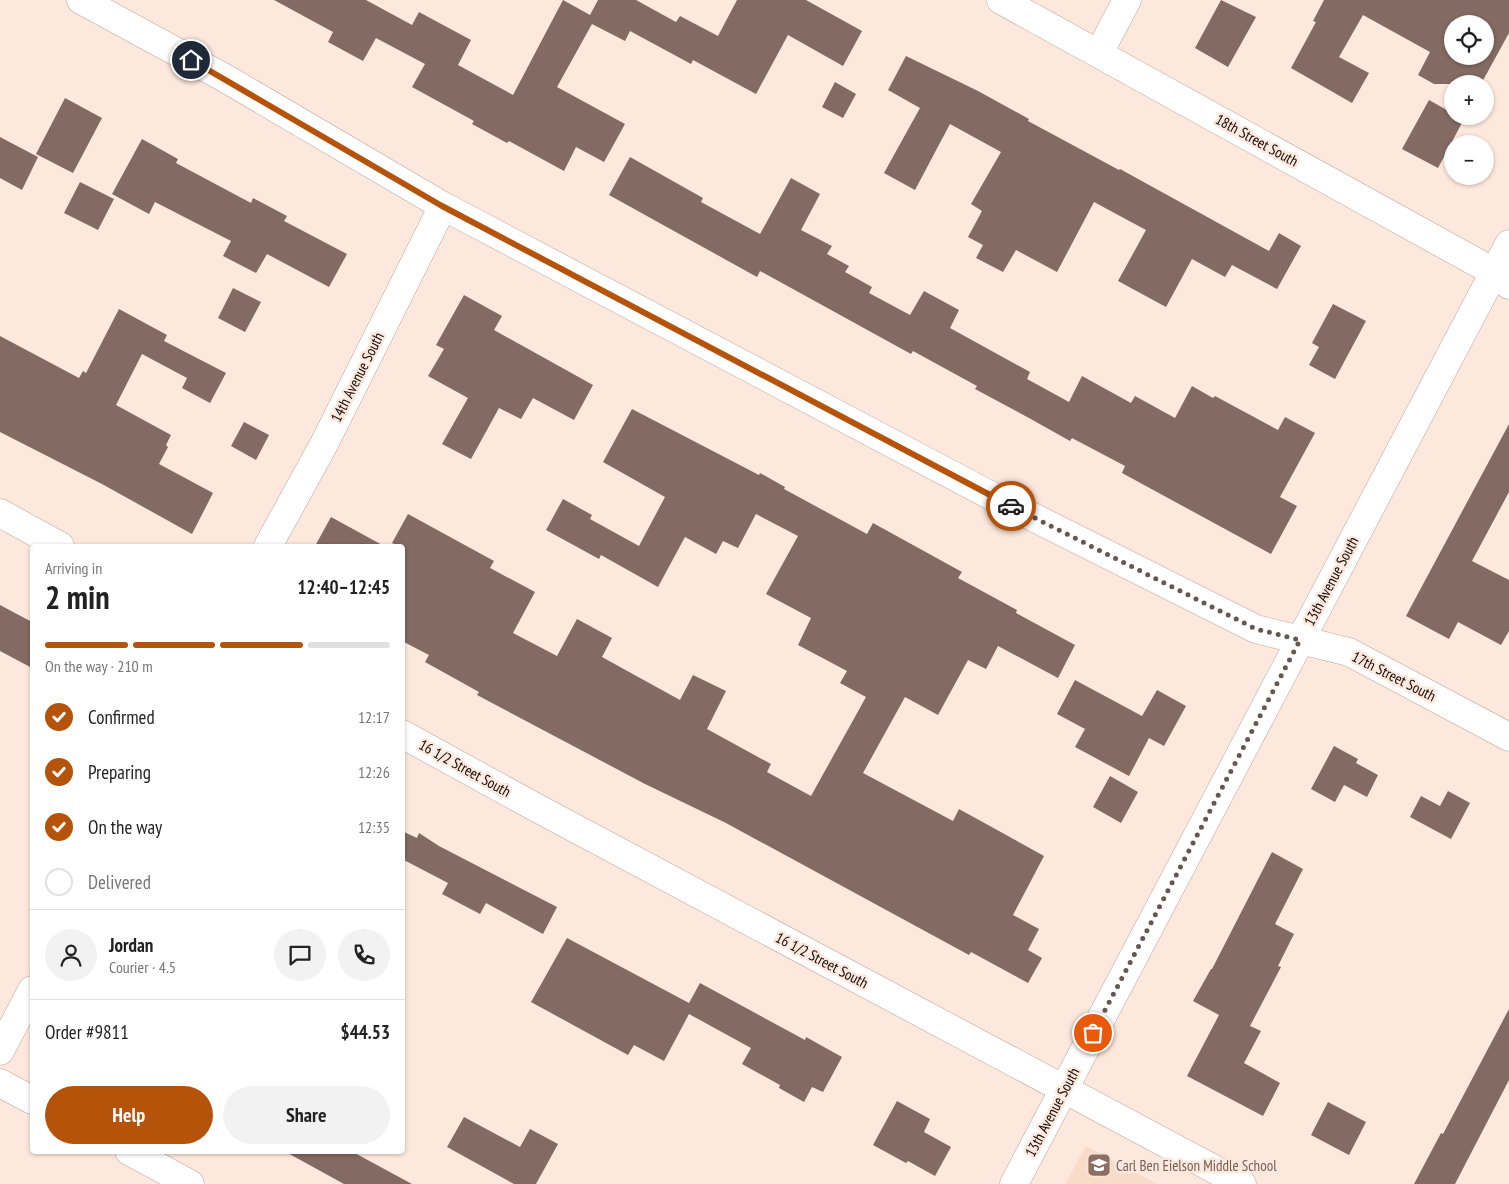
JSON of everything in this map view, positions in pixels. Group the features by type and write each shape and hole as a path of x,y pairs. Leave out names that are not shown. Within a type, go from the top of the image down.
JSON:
{"street":[{"name":"17th Street South","path":"81,0 223,77 442,206 1003,502 1256,629 1349,652 1509,737"},
{"name":"18th Street South","path":"1001,0 1502,278"},
{"path":"1099,53 1127,0"},
{"name":"14th Avenue South","path":"269,544 324,444 442,206"},
{"name":"13th Avenue South","path":"1014,1184 1300,640 1502,278 1509,244"},
{"path":"0,513 56,544"},
{"name":"16 1/2 Street South","path":"405,736 1242,1184"},
{"path":"0,1051 30,994"},
{"path":"0,1083 30,1099"},
{"path":"135,1154 190,1184"}],"shaded area":[{"name":"Carl Ben Eielson Middle School","path":"1086,1146 1157,1184 1065,1184"}],"building":[{"path":"274,0 366,0 412,25 419,12 471,40 458,65 513,95 563,0 590,15 598,0 636,0 676,22 680,16 718,36 737,0 806,0 862,31 843,66 788,35 756,94 693,60 691,64 630,31 625,41 592,24 557,87 625,124 604,162 576,147 564,171 509,141 507,143 472,124 474,121 412,87 425,64 376,38 363,61 328,42 333,32"},
{"path":"1221,0 1256,17 1228,67 1195,48"},
{"path":"1324,0 1509,0 1509,33 1494,60 1494,15 1444,15 1444,65 1491,65 1486,75 1444,75 1444,84 1434,84 1418,75 1430,52 1363,15 1339,57 1369,73 1352,103 1291,68 1316,22 1313,21"},
{"path":"906,56 978,91 1029,119 1028,121 1269,251 1279,233 1301,246 1277,289 1232,265 1225,277 1192,259 1166,307 1118,281 1146,230 1094,202 1057,272 1016,250 1003,272 976,258 983,245 968,237 982,211 971,204 1001,152 950,124 915,190 884,173 920,108 888,90"},
{"path":"835,82 856,94 843,118 822,107"},
{"path":"65,98 102,118 73,173 36,154"},
{"path":"1429,100 1444,108 1444,125 1461,125 1456,135 1444,135 1444,157 1438,168 1402,149"},
{"path":"0,137 38,157 22,190 0,178"},
{"path":"142,139 178,159 176,163 251,203 253,198 287,216 284,221 347,254 329,287 267,254 256,273 223,256 231,241 155,202 149,214 112,194"},
{"path":"630,157 703,198 701,202 760,234 791,178 820,194 801,230 832,246 827,254 849,266 845,272 872,287 869,293 910,315 924,291 959,310 950,328 1030,372 1027,379 1069,402 1082,376 1131,403 1135,396 1175,418 1192,386 1213,398 1215,396 1278,430 1285,417 1315,433 1280,497 1297,506 1271,554 1122,473 1125,466 1072,438 1070,441 975,389 977,386 913,351 911,354 760,271 757,277 609,195"},
{"path":"80,182 114,199 98,230 64,213"},
{"path":"233,288 261,302 245,332 218,318"},
{"path":"464,295 502,316 494,330 593,385 574,420 533,398 521,419 499,408 471,459 442,444 468,398 428,376 444,349 436,345"},
{"path":"1333,304 1366,321 1335,379 1309,365 1319,347 1312,343"},
{"path":"119,309 167,335 164,341 226,373 210,403 182,388 187,378 142,354 116,405 171,435 166,445 168,447 159,464 213,493 192,534 102,484 0,432 0,336 79,378 83,371 86,373"},
{"path":"632,409 759,475 760,473 785,487 784,489 867,534 873,523 962,572 958,578 1017,610 1016,613 1075,645 1058,678 998,646 986,669 968,660 938,715 905,697 863,773 953,821 959,809 1044,856 1013,915 1039,929 1028,950 1042,958 1028,983 971,952 969,955 726,823 645,784 477,695 479,692 425,662 429,655 405,643 405,544 392,543 408,514 494,561 490,568 535,592 513,633 557,656 577,619 612,638 602,657 680,700 693,675 726,691 707,729 771,764 767,772 811,796 866,697 840,683 847,671 798,645 811,618 766,594 798,536 756,514 738,548 723,541 716,554 685,537 658,587 601,555 599,559 546,530 563,499 592,515 590,519 639,546 665,497 603,462"},
{"path":"244,422 269,435 256,460 231,446"},
{"path":"1509,424 1509,492 1472,561 1509,580 1509,631 1501,645 1458,622 1449,639 1406,616"},
{"path":"331,517 380,544 316,544"},
{"path":"0,605 30,621 30,667 0,651"},
{"path":"1075,680 1142,716 1157,690 1186,706 1164,746 1149,738 1129,776 1075,747 1085,729 1057,714"},
{"path":"1334,746 1358,759 1356,763 1378,775 1367,797 1344,785 1335,802 1311,789"},
{"path":"1110,776 1138,792 1121,823 1093,807"},
{"path":"1448,791 1470,803 1451,839 1410,817 1421,796 1440,806"},
{"path":"405,832 417,838 419,833 439,846 557,907 543,934 486,903 480,914 442,894 448,883 405,861"},
{"path":"1272,852 1303,869 1275,924 1294,934 1278,966 1281,967 1250,1026 1261,1031 1244,1063 1280,1083 1263,1116 1187,1076 1219,1015 1193,1001 1212,969"},
{"path":"567,938 689,1003 700,983 805,1040 806,1037 842,1057 823,1092 812,1087 804,1102 779,1088 780,1085 742,1064 751,1048 689,1014 664,1061 634,1045 628,1055 531,1002"},
{"path":"1509,1009 1509,1080 1455,1184 1414,1184 1441,1133 1443,1134"},
{"path":"897,1101 930,1119 924,1132 951,1147 935,1176 873,1145"},
{"path":"1328,1102 1366,1122 1349,1155 1311,1135"},
{"path":"464,1117 520,1147 530,1129 558,1144 536,1184 514,1184 447,1147"},
{"path":"289,1154 357,1154 412,1184 344,1184"}],"way so far":[{"path":"1011,506 1256,629 1300,640 1093,1033"}],"place":[{"name":"Carl Ben Eielson Middle School","path":"1099,1165"}],"route":[{"path":"191,60 442,206 1011,506"}]}
